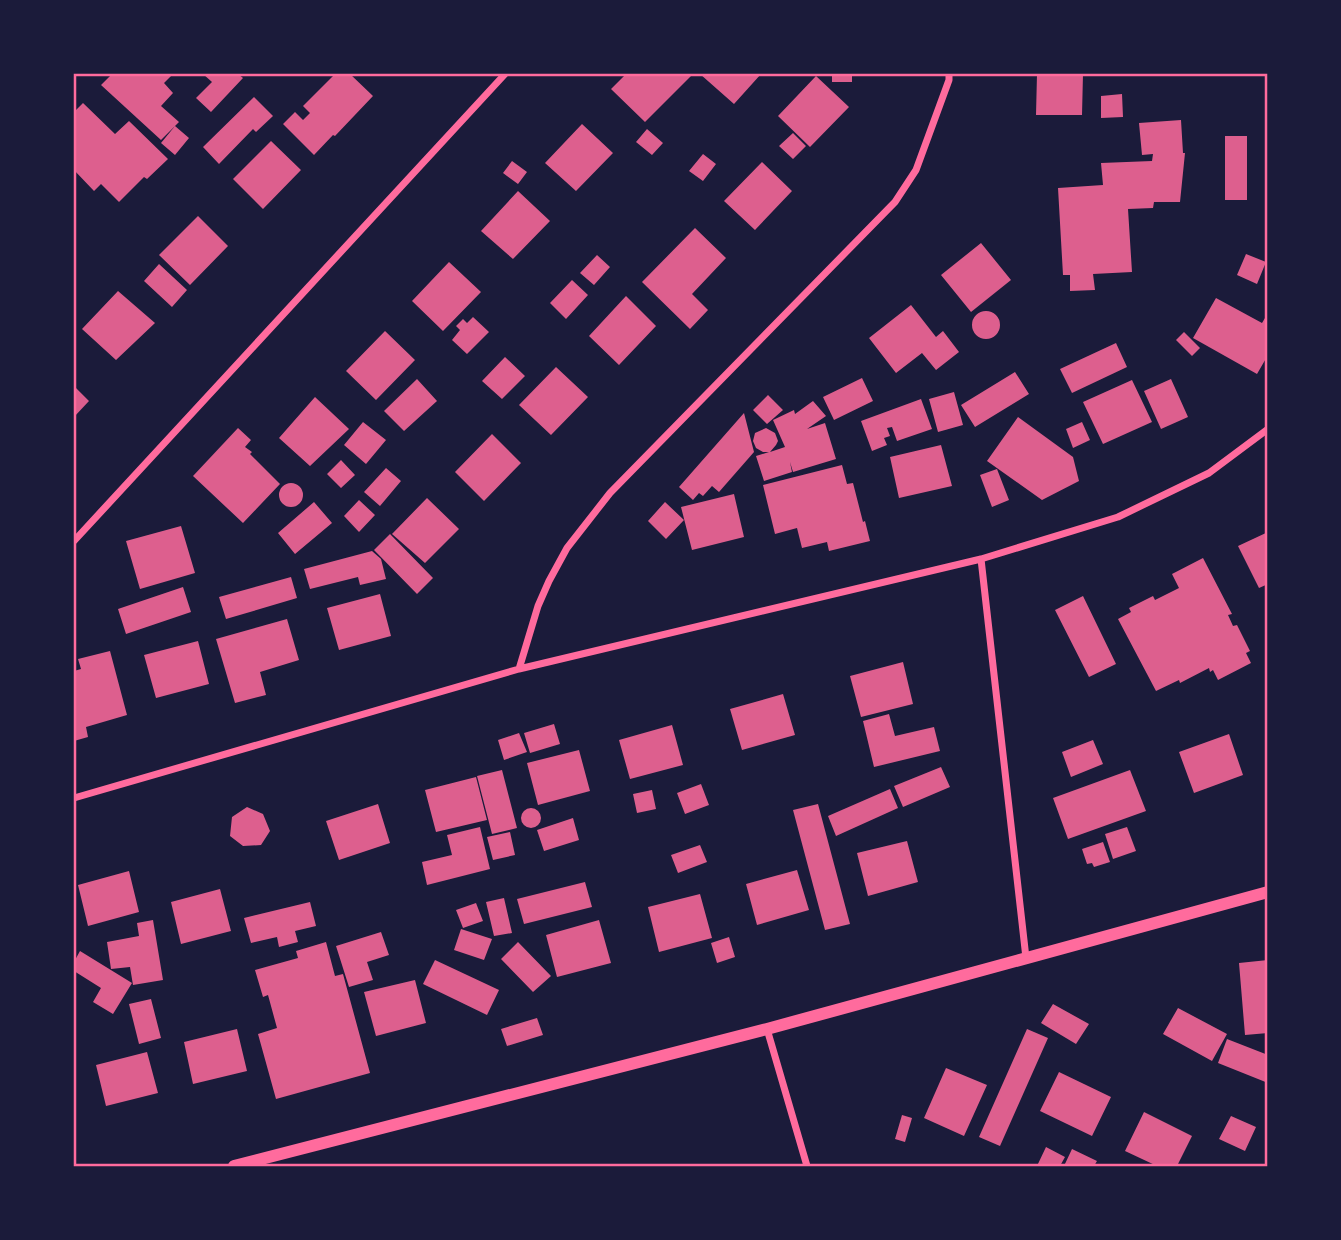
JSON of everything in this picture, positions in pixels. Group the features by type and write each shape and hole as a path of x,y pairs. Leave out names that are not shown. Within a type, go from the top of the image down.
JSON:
{"street":[{"path":"74,541 505,74"},
{"path":"519,669 538,606 567,548 610,493 895,202 916,170 949,74"},
{"path":"74,798 519,669 981,559 1118,517 1209,473 1268,429"},
{"path":"981,559 1026,958"},
{"path":"234,1167 767,1029 1268,892"},
{"path":"767,1029 807,1167"}],"building":[{"path":"112,74 173,74 164,83 173,93 161,106 179,122 161,140 101,85"},
{"path":"203,74 238,74 243,78 211,112 196,98 212,82"},
{"path":"335,74 350,74 373,96 314,155 283,124 295,112 303,120 310,113 303,106"},
{"path":"626,74 693,74 645,122 611,89"},
{"path":"700,74 761,74 734,104"},
{"path":"832,74 852,74 852,82 832,82"},
{"path":"1037,74 1083,74 1082,115 1036,115"},
{"path":"816,76 849,107 810,147 778,116"},
{"path":"1122,94 1123,117 1101,118 1101,96"},
{"path":"254,97 273,116 256,132 253,129 219,164 203,147"},
{"path":"83,103 115,134 129,121 168,159 147,179 144,177 119,202 101,184 94,191 74,170 74,112"},
{"path":"1181,120 1185,153 1180,202 1154,202 1153,208 1128,209 1132,272 1093,274 1095,290 1070,291 1070,275 1063,275 1058,188 1103,185 1101,163 1152,161 1153,154 1142,155 1139,123"},
{"path":"582,124 613,153 576,191 545,163"},
{"path":"175,126 189,138 175,155 161,143"},
{"path":"647,129 663,143 652,155 636,142"},
{"path":"793,133 806,146 793,159 779,146"},
{"path":"1225,136 1247,136 1247,200 1225,200"},
{"path":"271,141 301,170 263,209 233,179"},
{"path":"703,154 716,164 703,181 689,171"},
{"path":"512,161 527,172 518,184 503,173"},
{"path":"762,162 792,191 755,230 724,201"},
{"path":"518,191 550,221 513,259 481,231"},
{"path":"198,216 228,246 190,285 159,255"},
{"path":"695,228 726,258 692,294 708,310 690,329 642,282"},
{"path":"981,243 1011,280 971,312 941,275"},
{"path":"1246,254 1266,262 1257,284 1237,275"},
{"path":"597,255 610,267 594,285 580,273"},
{"path":"449,262 481,292 443,331 412,301"},
{"path":"159,264 187,290 172,307 144,281"},
{"path":"572,280 588,295 566,319 550,303"},
{"path":"118,291 155,323 116,360 82,329"},
{"path":"626,296 656,326 619,365 589,336"},
{"path":"1216,298 1262,323 1268,313 1268,355 1257,374 1193,338"},
{"path":"911,305 936,337 943,331 959,352 936,370 922,353 896,373 869,338"},
{"path":"986,311 996,315 1000,325 996,335 986,339 976,335 972,325 976,315"},
{"path":"473,317 489,332 467,354 452,340 460,330 456,326 463,319 467,323"},
{"path":"385,331 415,360 376,400 346,371"},
{"path":"1184,332 1200,348 1192,356 1176,340"},
{"path":"1116,343 1127,367 1072,393 1060,369"},
{"path":"505,357 525,376 502,399 482,381"},
{"path":"556,367 588,397 551,435 519,405"},
{"path":"1015,372 1029,394 975,427 961,405"},
{"path":"862,378 873,401 834,420 823,397"},
{"path":"417,379 437,401 404,431 384,411"},
{"path":"1171,379 1188,417 1161,429 1144,391"},
{"path":"1132,380 1152,422 1103,444 1083,402"},
{"path":"74,386 89,401 74,417"},
{"path":"954,392 963,425 938,432 929,399"},
{"path":"768,395 783,410 767,424 753,410"},
{"path":"315,397 349,429 310,466 279,438"},
{"path":"921,399 932,429 897,441 892,427 887,428 890,436 884,438 887,445 872,451 861,421"},
{"path":"813,401 826,416 807,429 825,423 836,459 793,472 790,462 792,472 764,481 756,456 769,452 756,448 753,441 755,433 766,428 775,433 778,441 770,452 785,447 773,420 794,410 795,414"},
{"path":"744,413 754,452 719,492 712,486 703,496 699,493 693,500 679,487"},
{"path":"1018,417 1073,457 1079,481 1042,500 987,461"},
{"path":"363,422 386,440 366,464 344,445"},
{"path":"1082,422 1090,440 1073,448 1066,429"},
{"path":"238,428 251,440 245,447 252,452 250,454 280,484 243,523 193,476"},
{"path":"492,434 521,463 484,501 455,472"},
{"path":"941,445 952,486 899,498 890,457"},
{"path":"341,460 355,475 341,488 327,474"},
{"path":"842,465 847,484 853,483 870,541 829,551 827,542 802,548 797,528 775,534 763,485"},
{"path":"386,468 401,481 380,506 364,492"},
{"path":"997,469 1009,500 992,507 980,475"},
{"path":"291,483 302,490 303,495 296,506 291,507 280,500 279,495 286,484"},
{"path":"734,494 744,537 692,550 681,507"},
{"path":"427,498 459,529 425,563 392,534"},
{"path":"359,500 375,515 359,532 344,516"},
{"path":"314,502 332,523 295,554 278,533"},
{"path":"665,502 684,520 666,539 648,521"},
{"path":"181,526 195,573 140,589 126,541"},
{"path":"1268,532 1268,584 1259,588 1238,546"},
{"path":"390,534 433,578 417,594 374,550"},
{"path":"372,551 381,559 386,579 360,585 358,577 310,589 304,569"},
{"path":"1203,558 1232,614 1228,615 1233,626 1237,625 1250,651 1246,653 1251,663 1218,680 1209,668 1180,683 1179,680 1156,691 1118,619 1131,612 1129,608 1153,596 1155,600 1179,588 1172,574"},
{"path":"291,577 297,598 226,619 219,597"},
{"path":"183,587 191,612 126,634 118,609"},
{"path":"380,594 391,636 339,650 327,608"},
{"path":"1083,596 1116,664 1089,677 1055,610"},
{"path":"287,619 299,660 260,672 266,695 235,703 216,639"},
{"path":"198,641 209,684 156,698 144,655"},
{"path":"110,651 127,715 86,727 88,737 74,741 74,671 81,669 78,659"},
{"path":"903,662 913,704 861,717 850,676"},
{"path":"783,694 795,735 742,750 730,709"},
{"path":"889,714 895,736 934,727 940,751 874,767 863,721"},
{"path":"554,724 560,744 530,753 524,733"},
{"path":"672,725 683,765 630,779 619,740"},
{"path":"519,733 527,752 504,760 498,740"},
{"path":"1229,734 1243,775 1194,793 1179,752"},
{"path":"1093,740 1103,764 1071,777 1062,752"},
{"path":"579,750 590,791 538,805 527,763"},
{"path":"941,767 950,787 903,807 894,786"},
{"path":"502,770 517,828 492,834 477,776"},
{"path":"1130,770 1146,811 1068,839 1053,798"},
{"path":"476,777 487,820 436,832 425,790"},
{"path":"701,784 709,805 685,814 677,793"},
{"path":"890,789 898,808 836,836 828,816"},
{"path":"652,790 656,809 637,813 633,794"},
{"path":"378,804 390,843 339,860 326,821"},
{"path":"818,804 850,924 825,930 793,810"},
{"path":"247,807 263,814 270,831 261,845 243,846 230,836 232,817"},
{"path":"531,808 538,811 541,818 538,825 531,828 524,825 521,818 524,811"},
{"path":"573,818 579,840 544,851 537,830"},
{"path":"480,827 490,869 427,885 422,862 452,855 447,835"},
{"path":"1127,827 1136,851 1113,859 1105,834"},
{"path":"510,832 515,855 493,860 487,837"},
{"path":"907,841 918,882 868,896 857,853"},
{"path":"1103,842 1110,862 1094,867 1092,863 1087,864 1082,849"},
{"path":"700,845 707,862 678,873 671,855"},
{"path":"797,870 809,910 757,925 746,884"},
{"path":"129,871 139,912 88,926 78,885"},
{"path":"585,882 592,907 524,924 517,899"},
{"path":"220,889 231,931 181,944 171,902"},
{"path":"700,894 712,938 659,952 648,907"},
{"path":"504,898 512,933 494,936 486,902"},
{"path":"310,902 316,926 295,931 298,942 279,947 277,937 251,943 244,918"},
{"path":"476,903 483,921 463,928 456,910"},
{"path":"153,920 163,980 133,985 130,967 111,969 107,942 139,936 137,923"},
{"path":"599,920 611,963 557,977 546,935"},
{"path":"461,929 492,939 484,960 454,950"},
{"path":"381,932 389,955 367,962 373,980 349,987 336,946"},
{"path":"729,937 735,957 717,963 711,943"},
{"path":"326,942 335,976 343,974 370,1073 276,1099 258,1034 277,1028 268,995 263,997 255,970 298,958 296,951"},
{"path":"518,942 551,976 533,992 501,959"},
{"path":"80,951 132,983 113,1014 93,1002 101,988 74,971 74,962"},
{"path":"435,960 499,990 487,1015 423,984"},
{"path":"1268,960 1268,1033 1245,1035 1239,963"},
{"path":"415,980 426,1023 376,1036 364,992"},
{"path":"151,999 161,1038 139,1044 129,1004"},
{"path":"1053,1004 1089,1024 1076,1044 1041,1023"},
{"path":"1178,1008 1227,1034 1212,1061 1163,1034"},
{"path":"537,1018 543,1035 507,1046 501,1029"},
{"path":"237,1029 247,1071 193,1084 184,1042"},
{"path":"1027,1029 1048,1038 1000,1146 979,1137"},
{"path":"1227,1039 1268,1055 1268,1083 1218,1063"},
{"path":"147,1052 158,1093 106,1106 96,1065"},
{"path":"946,1068 987,1085 964,1136 924,1118"},
{"path":"1059,1072 1111,1097 1092,1136 1040,1111"},
{"path":"1144,1112 1192,1136 1177,1166 1157,1166 1125,1151"},
{"path":"902,1115 912,1118 905,1142 895,1139"},
{"path":"1231,1116 1256,1127 1245,1151 1219,1139"},
{"path":"1046,1147 1065,1157 1060,1166 1037,1166"},
{"path":"1072,1149 1097,1161 1094,1166 1064,1166"}]}
